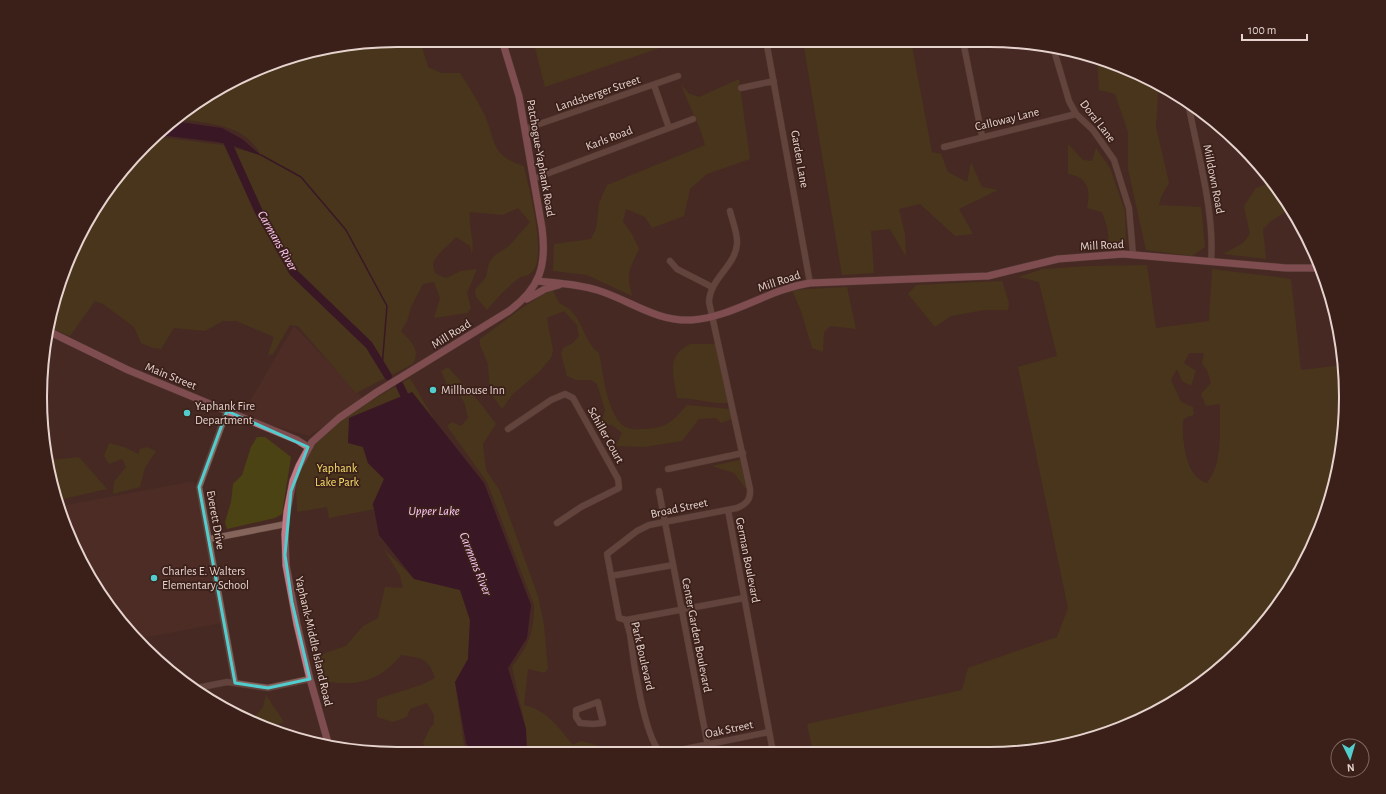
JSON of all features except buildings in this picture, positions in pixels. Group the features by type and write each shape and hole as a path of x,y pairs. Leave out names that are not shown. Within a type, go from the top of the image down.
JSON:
{"main road":[{"name":"Patchogue-Yaphank Road","path":"504,47 514,74 544,241 541,266 537,281"},
{"name":"Mill Road","path":"308,447 326,428 365,400 452,347 521,302 530,293 537,281 566,284 597,290 644,311 666,318 686,320 712,317 788,287 810,283 988,276 1058,259 1133,254 1292,269 1314,268"},
{"path":"521,302 551,287 566,284"},
{"name":"Main Street","path":"53,334 128,370 297,440 308,447"},
{"name":"Yaphank-Middle Island Road","path":"308,447 293,482 286,524 288,576 293,608 310,679 327,740"}],"street":[{"name":"Garden Lane","path":"767,47 810,283"},
{"path":"965,47 982,136"},
{"name":"Doral Lane","path":"1055,54 1066,93 1076,114 1093,130 1114,160 1129,208 1133,254"},
{"name":"Landsberger Street","path":"525,129 678,76"},
{"path":"742,88 774,81"},
{"path":"654,85 669,128"},
{"name":"Milldown Road","path":"1190,111 1210,216 1213,239 1211,261"},
{"name":"Calloway Lane","path":"944,147 982,136 1076,114"},
{"name":"Karls Road","path":"534,179 693,120"},
{"path":"670,262 677,269 712,287 732,258 737,244 730,210"},
{"name":"German Boulevard","path":"712,287 710,302 712,317 721,350 750,489 750,498 744,505 728,510 772,747"},
{"name":"Schiller Court","path":"508,429 551,400 565,394 573,398 618,479 619,488 581,507 557,523"},
{"name":"Everett Drive","path":"227,411 199,487 235,683"},
{"path":"668,469 743,454"},
{"name":"Center Garden Boulevard","path":"658,491 708,747"},
{"name":"Broad Street","path":"617,546 637,531 649,525 728,510"},
{"path":"208,539 286,524"},
{"name":"Park Boulevard","path":"617,546 607,554 619,618 626,620 646,721 653,742 656,747"},
{"path":"611,576 672,565"},
{"path":"626,620 744,598"},
{"path":"202,687 227,682 268,688 310,679"},
{"path":"598,702 603,723 593,724 580,722 576,717 576,710 598,702"},
{"name":"Oak Street","path":"693,747 770,732"}],"highlighted area":[{"path":"227,411 308,447 291,491 285,555 292,602 310,679 268,688 235,683 199,487"}],"shaded area":[{"path":"294,326 365,400 309,436 241,416"},
{"name":"Charles E. Walters Elementary School","path":"194,481 222,623 144,638 119,610 94,572 83,552 65,505"}],"green space":[{"path":"422,47 428,67 441,73 460,73 485,116 493,141 500,153 513,162 524,166 533,205 538,238 536,265 530,274 519,278 510,285 487,310 476,297 475,290 486,277 489,263 494,256 509,246 530,222 518,208 503,215 470,212 473,243 472,254 470,246 456,237 438,255 433,262 433,265 436,274 446,278 461,271 477,269 467,293 471,308 467,313 434,318 440,298 434,282 423,284 401,331 414,346 416,354 413,364 356,393 298,326 290,325 273,354 268,355 274,337 236,321 223,321 205,331 174,328 161,349 153,348 141,343 134,327 103,304 95,301 70,336 54,330 66,284 83,242 94,222 119,184 134,166 162,138 223,145 261,155 254,144 245,136 224,126 183,120 222,94 242,83 284,66 306,59 351,50"},
{"path":"535,47 662,47 545,87"},
{"path":"804,47 912,47 932,152 941,154 948,172 967,182 971,162 982,187 998,190 959,209 973,234 955,236 920,204 899,209 905,234 906,257 890,229 871,231 874,273 842,275"},
{"path":"1097,65 1144,83 1158,91 1156,127 1169,183 1161,197 1159,205 1201,207 1205,247 1192,256 1146,250 1128,169 1128,132 1115,94 1099,90"},
{"path":"739,79 750,159 707,174 690,189 684,216 652,228 645,217 626,209 623,222 632,234 639,249 633,262 629,277 632,296 587,275 553,271 554,244 591,239 596,229 599,203 607,185 705,145 681,84 688,93 699,97"},
{"path":"1068,144 1083,160 1092,161 1096,148 1110,168 1125,211 1126,241 1121,247 1108,245 1108,233 1102,212 1087,208 1089,196 1084,181 1068,174"},
{"path":"1267,184 1286,212 1270,222 1263,229 1266,259 1223,254 1243,243 1250,234 1244,206 1256,188"},
{"path":"1147,265 1156,328 1209,321 1212,269 1291,279 1301,370 1337,366 1338,374 1338,420 1332,465 1320,510 1303,552 1292,572 1267,610 1252,628 1220,660 1202,675 1164,700 1123,720 1080,735 1035,744 1012,746 812,747 807,724 962,690 968,668 1057,637 1068,608 1018,367 1057,356 1039,282 1018,277 1043,269 1088,266","holes":["1189,353 1204,353 1202,364 1207,370 1211,383 1201,394 1206,406 1220,404 1220,445 1216,465 1207,483 1200,480 1194,474 1189,466 1184,447 1183,420 1194,415 1193,407 1181,402 1171,380 1177,369 1182,381 1191,386 1196,371 1184,363"]},
{"path":"1002,281 1009,303 1008,310 984,310 951,316 935,327 908,294 916,285"},
{"path":"847,287 856,329 830,326 824,332 823,352 812,348 801,311 792,290"},
{"path":"552,289 559,303 574,313 588,341 599,353 607,395 615,416 621,424 632,429 659,427 674,419 687,405 730,409 732,419 721,423 716,418 699,419 682,441 644,447 616,446 622,433 612,425 601,424 605,410 597,384 591,380 576,380 567,376 561,354 563,348 573,343 579,336 577,325 564,311 547,318 553,351 551,358 539,372 513,394 502,409 490,392 488,364 480,345 480,339 522,308"},
{"path":"690,344 717,344 728,403 715,403 677,398 673,374 674,360 682,349"},
{"path":"448,367 481,404 496,424 483,444 486,470 500,491 538,596 544,625 548,668 545,673 528,669 524,705 532,707 546,715 573,745 581,741 596,745 598,747 527,747 526,729 512,667 523,652 532,631 534,605 487,482 447,426 452,422 461,426 468,418 465,404 460,396 448,387 441,371"},
{"name":"Yaphank Lake Park","path":"410,378 435,421 412,392 349,418 363,447 368,463 384,479 372,505 374,509 329,518 327,507 297,512 297,478 304,461 314,446 344,419 361,407"},
{"path":"257,437 265,437 291,457 282,514 275,518 227,529 225,522 231,502 233,484 242,475 251,447"},
{"path":"109,443 124,447 138,454 140,449 147,447 156,451 145,468 140,487 113,494 114,482 126,467 122,459 109,464 104,456"},
{"path":"79,457 107,489 63,499 53,460"},
{"path":"740,460 747,490 734,473 712,466"},
{"path":"384,549 414,579 460,590 470,620 468,659 455,682 465,747 425,747 423,743 430,728 434,724 434,715 427,703 410,709 407,717 393,722 377,717 377,699 421,685 435,678 430,666 419,658 401,655 384,672 364,681 342,683 318,679 322,654 346,646 363,626 378,618 385,587 403,588 400,576"},
{"path":"266,695 284,722 276,725 255,717 263,707"}],"water":[{"path":"180,122 222,128 242,139 262,156 225,143 164,136"},
{"name":"Upper Lake","path":"412,392 484,483 531,605 527,638 508,668 526,729 527,747 468,747 466,743 455,682 468,659 470,620 460,590 414,579 379,535 373,504 384,479 368,463 363,447 348,443 349,418"}],"waterway":[{"name":"Carmans River","path":"222,139 226,139 259,212 293,272 369,345 388,376"},
{"path":"261,155 301,177 346,230 387,306 382,367"},
{"name":"Carmans River","path":"400,386 409,405"}],"place":[{"name":"Millhouse Inn","path":"433,390"},
{"name":"Yaphank Fire Department","path":"187,413"},
{"name":"Charles E. Walters Elementary School","path":"154,578"}]}
